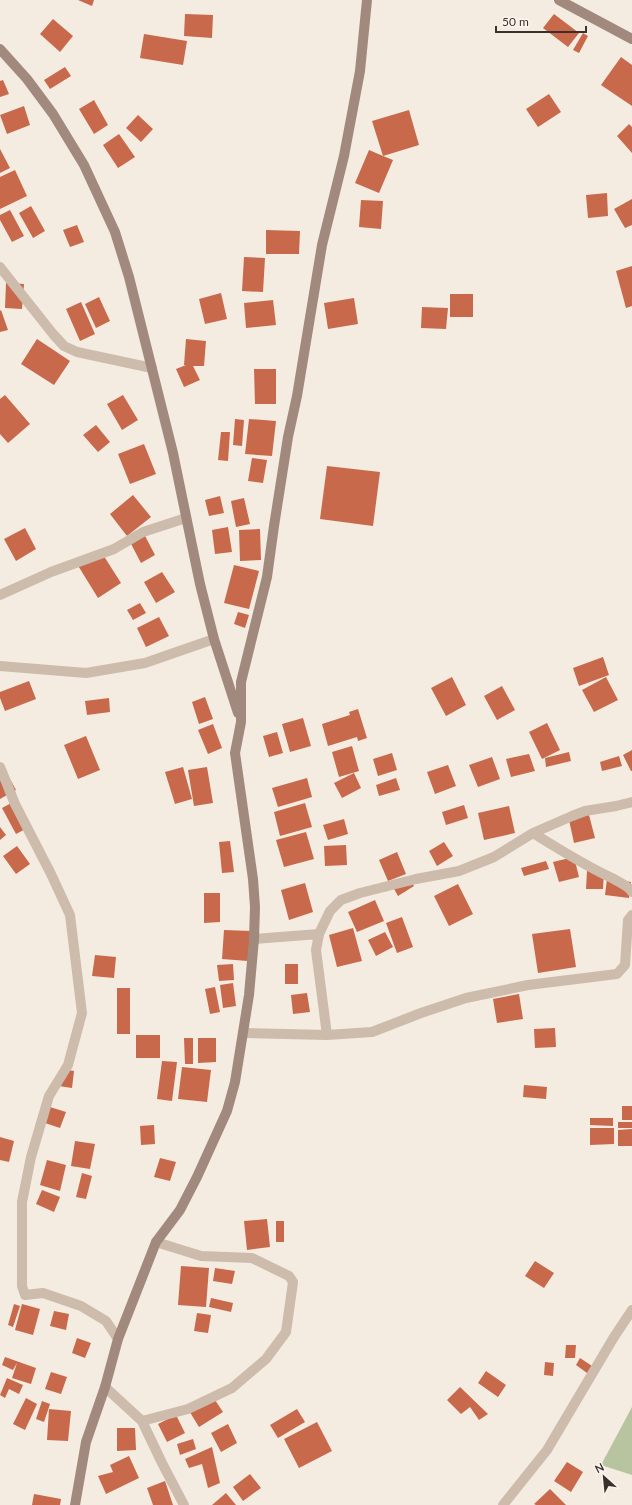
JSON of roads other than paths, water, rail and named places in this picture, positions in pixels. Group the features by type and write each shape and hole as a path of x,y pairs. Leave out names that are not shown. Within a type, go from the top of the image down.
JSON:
{"main road":[{"path":"75,1505 86,1442 118,1338 156,1242 180,1210 200,1170 227,1111 235,1082 249,995 255,907 253,879 235,753 241,722 241,682 267,577 286,452 297,396 322,245 344,156 360,71 367,0"},
{"path":"559,0 632,39"},
{"path":"0,50 27,80 53,114 84,165 116,232 152,368 214,639 241,722"}],"street":[{"path":"0,267 64,346 77,352 152,368"},
{"path":"0,595 51,572 114,548 143,532 186,518"},
{"path":"0,666 86,673 145,663 214,639"},
{"path":"0,767 15,804 70,915 82,1014 68,1065 49,1096 31,1157 22,1202 22,1286 25,1295 43,1293 81,1306 106,1321 118,1338"},
{"path":"327,1035 316,950 319,934 330,911 340,900 360,892 409,880 459,871 494,857 533,833 585,810 616,806 632,802"},
{"path":"533,833 580,862 630,888 632,892"},
{"path":"243,1033 327,1035 372,1032 421,1013 466,998 520,987 617,974 625,965 628,920 632,915"},
{"path":"254,939 319,934"},
{"path":"142,1421 188,1409 232,1388 266,1359 286,1332 293,1282 289,1276 252,1258 201,1256 156,1242"},
{"path":"503,1505 547,1450 614,1337 632,1310"},
{"path":"104,1387 142,1421 184,1505"}]}
